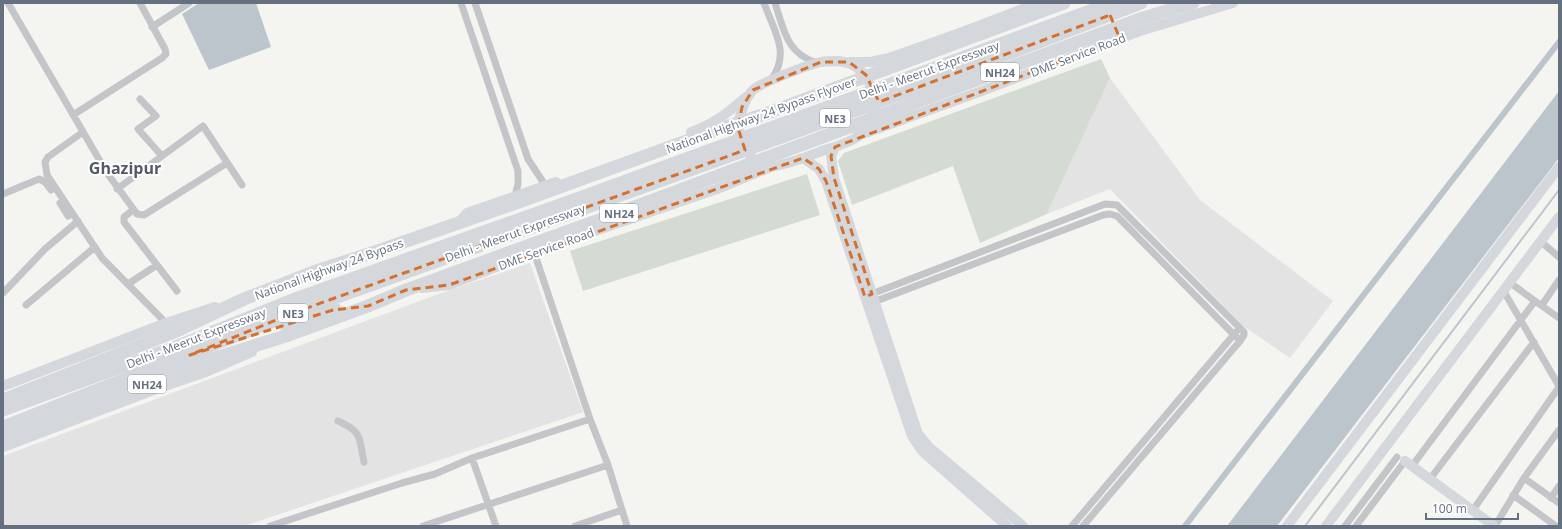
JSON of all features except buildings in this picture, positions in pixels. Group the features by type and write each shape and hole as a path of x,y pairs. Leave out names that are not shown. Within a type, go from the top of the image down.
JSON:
{"highway":[{"name":"National Highway 24 Bypass Flyover","path":"457,224 514,200 768,113 1064,3"},
{"name":"Delhi - Meerut Expressway","path":"4,436 303,296 584,202 934,82 1101,10 1112,3"},
{"name":"Delhi - Meerut Expressway","path":"584,202 930,70 1101,10 1141,3"},
{"name":"NH24","path":"4,436 199,363 289,335 368,306 406,290 977,81 1140,19 1193,3"},
{"name":"National Highway 24 Bypass","path":"3,400 174,332 244,299 316,271 457,224"},
{"path":"187,349 375,252"},
{"path":"187,349 333,310 368,306"},
{"name":"Delhi - Meerut Expressway","path":"3,410 187,349"}],"street":[{"path":"8,3 82,132 117,188 137,214 144,215 227,163"},
{"path":"73,114 166,54 165,49 140,3"},
{"path":"461,3 518,171 518,184 514,200"},
{"path":"476,3 528,159 546,185"},
{"path":"764,3 779,43 781,56 777,72 770,82"},
{"path":"775,3 787,40 804,58 817,64"},
{"path":"514,200 546,185 703,128 724,116 753,90 779,77 817,64 839,61 871,62 889,58 958,34 1039,3"},
{"path":"1128,3 1140,31"},
{"name":"DME Service Road","path":"858,136 1140,31 1234,3"},
{"path":"152,27 185,4"},
{"path":"1101,10 1120,39"},
{"path":"753,90 742,108 738,128 743,145 751,158 763,165 773,166 803,158 850,142 867,130 874,117 875,94 866,75 849,62"},
{"path":"140,99 156,116 138,129 162,156"},
{"path":"117,188 203,126 242,185"},
{"path":"82,132 48,157 45,162 47,174 55,189 102,258 166,323"},
{"path":"835,147 830,156 834,178 912,436 922,451 1007,526"},
{"path":"803,158 819,169 826,181 918,434 928,446 1023,526"},
{"name":"DME Service Road","path":"406,290 449,285 534,252 717,189 773,166"},
{"path":"1287,526 1559,167"},
{"path":"3,194 42,179 46,182 68,216"},
{"path":"870,299 1105,204 1111,203 1117,205 1245,333 1240,341 1083,526"},
{"path":"133,210 124,217 124,222 177,291"},
{"path":"870,299 1103,215 1110,214 1117,216 1240,341"},
{"path":"1326,526 1540,241 1558,220"},
{"path":"3,293 45,249 78,221"},
{"path":"1540,241 1559,257"},
{"path":"26,305 95,247"},
{"path":"534,252 590,419 608,465 627,526"},
{"path":"128,284 157,265"},
{"path":"1542,305 1559,280"},
{"path":"1506,286 1542,305 1559,318"},
{"path":"1472,510 1559,387 1521,320 1506,286"},
{"path":"3,386 166,323 239,299 244,299"},
{"path":"1356,526 1405,461 1535,301"},
{"path":"1072,526 1239,328"},
{"path":"1430,479 1534,342"},
{"path":"270,526 402,483 435,474 472,458 590,419"},
{"path":"338,421 355,429 358,435 364,462"},
{"path":"1405,461 1494,526 1524,478 1559,430"},
{"path":"472,458 496,526"},
{"path":"1345,526 1405,461"},
{"path":"423,526 608,465"},
{"path":"1524,478 1559,504"},
{"path":"1552,498 1559,486"},
{"path":"1513,496 1556,526"},
{"path":"575,526 622,510"}],"highlighted area":[{"path":"1110,15 1120,39 835,147 831,156 834,178 872,294 865,297 826,181 819,169 803,158 449,285 406,290 368,306 333,310 190,355 296,312 745,150 738,128 742,107 753,90 821,62 849,62 866,75 879,102"}],"shaded area":[{"path":"199,3 256,3 271,47 209,70 182,14"},
{"path":"1101,59 1110,78 1047,214 980,243 953,166 852,205 838,161 844,153"},
{"path":"1110,78 1200,200 1333,301 1290,358 1242,325 1110,189 1047,214"},
{"path":"1559,91 1559,158 1277,526 1227,526"},
{"path":"807,174 820,215 583,291 570,251"},
{"path":"530,263 583,412 244,526 3,526 3,456 433,296"}],"waterway":[{"path":"1185,526 1559,42"},
{"path":"1305,526 1559,190"}],"district":[{"name":"Ghazipur","path":"125,168"}]}
